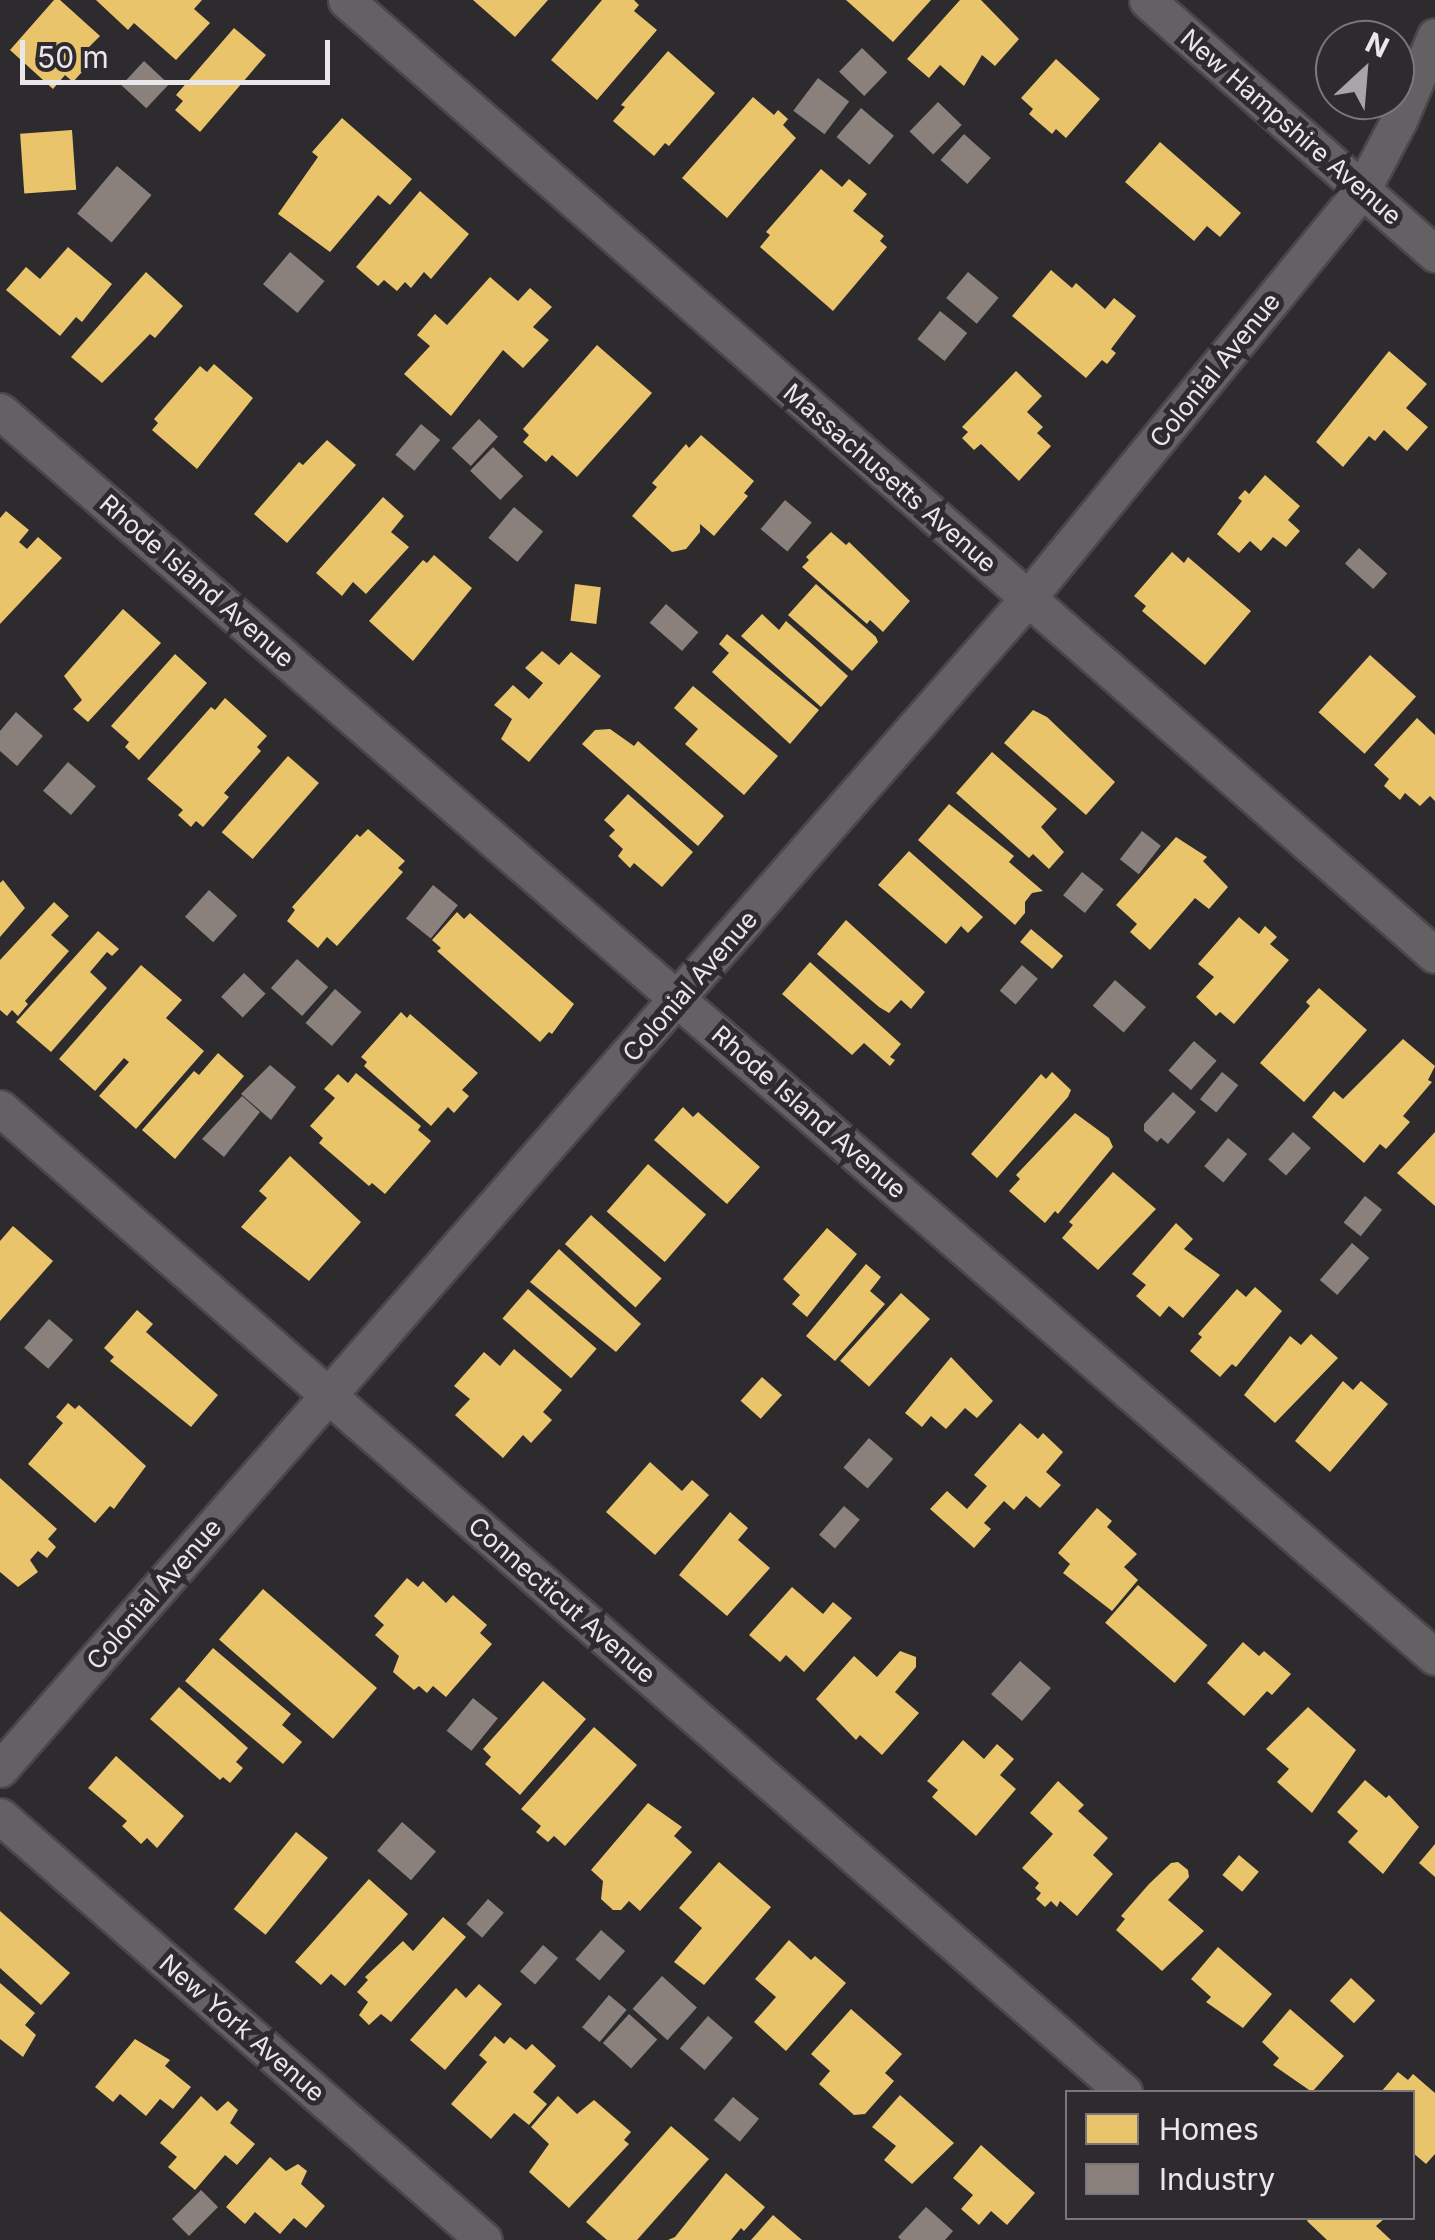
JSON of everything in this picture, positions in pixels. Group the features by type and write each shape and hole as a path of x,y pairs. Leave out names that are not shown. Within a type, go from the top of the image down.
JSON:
{"street":[{"name":"Massachusetts Avenue","path":"346,0 1435,955"},
{"name":"New Hampshire Avenue","path":"1147,0 1435,254"},
{"name":"Colonial Avenue","path":"0,1769 680,999 1027,599 1362,190 1399,120 1435,36"},
{"name":"Rhode Island Avenue","path":"0,411 1435,1657"},
{"name":"Connecticut Avenue","path":"0,1108 1122,2090"},
{"name":"New York Avenue","path":"0,1816 484,2240"}],"building: Homes":[{"path":"54,0 60,0 100,36 88,48 97,55 73,82 65,75 53,89 10,50"},
{"path":"96,0 202,0 194,9 210,23 176,60 134,23 128,30"},
{"path":"473,0 548,0 515,37"},
{"path":"602,0 634,0 639,5 634,11 657,30 597,100 551,60"},
{"path":"846,0 931,0 893,42"},
{"path":"960,0 981,0 1019,39 995,66 982,55 964,86 940,65 929,78 907,59"},
{"path":"234,28 266,55 200,132 175,110 183,101 176,95"},
{"path":"668,51 715,93 669,146 665,143 654,156 613,121 625,107 621,105"},
{"path":"1056,59 1100,99 1066,138 1056,129 1052,134 1029,114 1033,109 1021,98"},
{"path":"753,97 774,115 778,110 788,119 783,125 796,138 727,218 682,178"},
{"path":"342,118 412,179 390,205 378,195 330,252 278,214 318,157 312,152"},
{"path":"72,130 76,190 24,193 20,134"},
{"path":"1160,142 1241,213 1220,237 1207,226 1194,241 1125,182"},
{"path":"821,169 842,187 849,179 867,194 853,211 884,236 880,241 887,247 833,311 760,247 770,235 766,232"},
{"path":"420,191 469,234 431,279 424,272 411,288 405,282 397,291 384,280 378,286 356,267"},
{"path":"68,247 112,284 82,322 76,317 60,336 6,290 26,267 40,279"},
{"path":"1051,270 1072,288 1076,283 1105,309 1114,298 1136,316 1111,349 1116,353 1107,364 1102,360 1086,378 1012,316"},
{"path":"146,272 183,306 155,338 150,334 102,383 71,357"},
{"path":"490,277 518,301 530,288 552,307 533,327 549,340 523,368 503,350 451,416 404,374 430,346 417,335 435,314 447,325"},
{"path":"597,345 652,393 577,477 552,455 546,462 523,442 529,435 523,429"},
{"path":"1389,351 1427,384 1406,408 1428,427 1407,451 1384,430 1375,441 1369,436 1343,467 1316,442"},
{"path":"214,364 253,398 197,469 152,430 158,423 154,419 200,366 207,372"},
{"path":"1016,371 1042,396 1027,412 1043,427 1037,433 1051,446 1019,481 981,444 974,450 962,438 968,432 962,427"},
{"path":"701,435 754,481 744,493 748,496 714,536 700,524 700,532 686,549 672,552 632,516 657,487 652,483 686,444 689,448"},
{"path":"327,440 356,465 287,543 254,514 299,462 303,465"},
{"path":"1265,475 1300,506 1288,520 1300,531 1286,547 1273,537 1261,551 1250,541 1239,553 1217,534 1242,501 1238,498 1245,490 1249,494"},
{"path":"383,497 404,516 391,532 409,547 366,594 353,582 342,596 316,573"},
{"path":"6,511 29,530 19,542 27,549 38,537 62,558 0,624 0,518"},
{"path":"831,532 846,545 849,542 910,601 883,632 870,620 867,624 802,567 809,560 806,557"},
{"path":"1172,552 1184,563 1188,557 1251,611 1205,665 1142,611 1146,606 1134,596"},
{"path":"434,555 472,588 413,661 369,621 423,560 427,563"},
{"path":"575,584 601,587 596,624 570,621"},
{"path":"816,584 876,637 878,642 852,671 788,615"},
{"path":"123,609 161,643 88,722 73,709 82,700 64,676"},
{"path":"762,614 779,630 786,621 848,676 821,707 741,636"},
{"path":"727,634 819,710 790,744 712,672 729,653 719,644"},
{"path":"542,651 559,665 571,652 601,676 529,762 501,739 512,719 494,705 513,685 529,699 543,683 525,668"},
{"path":"175,654 207,683 139,760 125,747 129,742 111,726"},
{"path":"1370,655 1416,696 1365,754 1318,712"},
{"path":"693,686 778,756 744,795 685,744 698,729 674,708"},
{"path":"225,698 267,736 257,747 261,751 224,793 229,797 203,827 196,821 191,827 178,815 183,810 147,779 211,707 215,710"},
{"path":"1033,710 1047,717 1115,782 1086,815 1004,743"},
{"path":"1417,718 1435,735 1435,801 1430,796 1420,806 1405,793 1400,800 1384,786 1389,779 1374,765"},
{"path":"610,729 634,746 638,741 724,816 698,846 582,744 595,730"},
{"path":"992,752 1057,809 1041,827 1064,852 1049,869 1033,854 1029,858 956,793"},
{"path":"288,756 319,783 253,859 222,832"},
{"path":"628,794 693,852 662,887 634,863 630,868 618,856 623,849 609,836 615,830 604,820"},
{"path":"949,804 1014,856 1009,862 1043,891 1032,893 1025,902 1025,913 1015,925 918,840"},
{"path":"368,829 405,861 398,868 403,872 337,946 327,937 318,948 287,921 295,910 292,907 357,834 360,837"},
{"path":"1176,837 1207,857 1203,861 1228,887 1209,909 1195,898 1150,950 1130,932 1137,924 1116,905"},
{"path":"909,851 983,917 968,933 961,926 946,944 878,885"},
{"path":"3,880 25,908 0,937 0,883"},
{"path":"54,902 69,916 51,935 69,951 25,1001 28,1004 18,1016 12,1010 7,1016 0,1010 0,960"},
{"path":"457,912 464,919 470,913 574,1004 552,1034 549,1032 540,1042 437,951 441,948 432,940"},
{"path":"1239,917 1259,934 1265,926 1277,937 1270,944 1289,960 1234,1024 1220,1012 1216,1016 1196,997 1214,977 1198,964"},
{"path":"846,920 925,992 911,1009 901,1000 889,1013 817,954"},
{"path":"1031,929 1063,956 1052,969 1020,942"},
{"path":"98,931 119,949 112,956 107,952 90,972 107,988 51,1052 16,1022"},
{"path":"810,962 901,1044 890,1057 895,1060 890,1066 864,1043 852,1055 782,994"},
{"path":"141,965 182,1000 166,1018 204,1051 136,1129 99,1096 129,1062 124,1058 95,1091 59,1059"},
{"path":"1319,988 1367,1030 1304,1102 1260,1063 1310,1006 1306,1002"},
{"path":"401,1012 407,1018 410,1014 478,1073 462,1090 469,1096 454,1113 448,1107 431,1126 364,1066 367,1062 361,1057"},
{"path":"1403,1039 1435,1066 1428,1080 1432,1082 1403,1116 1410,1122 1386,1149 1380,1144 1364,1163 1312,1117 1334,1091 1343,1099"},
{"path":"218,1053 244,1076 175,1159 142,1130 194,1071 199,1075"},
{"path":"1052,1072 1071,1090 1068,1097 997,1178 971,1154 1041,1074 1046,1079"},
{"path":"356,1073 421,1126 418,1130 431,1141 385,1194 372,1183 369,1186 319,1143 323,1138 310,1126 335,1098 324,1089 338,1074 348,1083"},
{"path":"683,1107 693,1117 698,1112 760,1167 727,1204 654,1140"},
{"path":"1075,1113 1109,1138 1113,1147 1058,1214 1055,1211 1045,1223 1009,1191 1020,1179 1016,1175"},
{"path":"1435,1132 1435,1206 1397,1173"},
{"path":"290,1156 361,1222 309,1281 241,1227 267,1198 259,1191"},
{"path":"648,1164 706,1215 665,1262 607,1212"},
{"path":"1113,1172 1156,1209 1098,1270 1062,1238 1073,1225 1069,1222"},
{"path":"591,1215 662,1279 636,1308 565,1244"},
{"path":"1176,1223 1193,1239 1184,1249 1220,1275 1183,1318 1169,1306 1160,1317 1136,1296 1146,1285 1132,1274"},
{"path":"13,1226 53,1261 0,1321 0,1241"},
{"path":"827,1228 857,1254 807,1317 792,1304 800,1295 783,1279"},
{"path":"559,1249 641,1324 616,1352 530,1282"},
{"path":"866,1264 881,1277 870,1291 885,1304 835,1361 806,1336"},
{"path":"1255,1287 1282,1311 1236,1367 1232,1364 1220,1377 1190,1351 1202,1337 1198,1334 1237,1289 1246,1297"},
{"path":"528,1289 597,1349 571,1378 502,1318"},
{"path":"901,1293 930,1319 869,1387 840,1361"},
{"path":"137,1310 153,1324 146,1332 218,1395 191,1427 110,1361 114,1357 104,1348"},
{"path":"1311,1334 1338,1358 1275,1423 1244,1395 1290,1336 1301,1345"},
{"path":"514,1349 562,1390 543,1412 552,1420 531,1443 523,1435 503,1458 455,1415 470,1399 454,1386 484,1352 500,1366"},
{"path":"951,1357 993,1401 977,1418 965,1408 946,1429 931,1416 922,1427 905,1413"},
{"path":"762,1377 782,1395 761,1419 741,1401"},
{"path":"1343,1381 1353,1390 1361,1381 1388,1404 1330,1472 1295,1441"},
{"path":"68,1403 75,1409 79,1405 146,1466 114,1509 110,1506 95,1523 28,1464 63,1423 56,1417"},
{"path":"1020,1423 1038,1439 1043,1433 1063,1452 1046,1472 1061,1485 1040,1508 1026,1496 1014,1510 1004,1501 984,1523 991,1529 974,1548 930,1509 947,1491 967,1509 987,1486 974,1475"},
{"path":"650,1462 682,1491 692,1480 709,1495 655,1555 606,1512"},
{"path":"0,1478 57,1529 48,1539 56,1547 47,1558 38,1551 30,1560 38,1572 18,1587 0,1572"},
{"path":"1097,1508 1112,1521 1107,1527 1137,1554 1124,1567 1138,1580 1112,1611 1063,1573 1070,1564 1058,1553"},
{"path":"730,1512 748,1528 738,1540 770,1568 727,1616 679,1575"},
{"path":"407,1578 418,1587 423,1581 446,1603 453,1595 487,1625 480,1633 492,1644 446,1697 433,1686 427,1693 419,1686 414,1690 393,1672 399,1656 375,1635 384,1625 374,1616"},
{"path":"1138,1585 1207,1645 1175,1683 1105,1623"},
{"path":"792,1587 823,1614 833,1602 852,1618 804,1672 786,1655 780,1662 749,1635"},
{"path":"263,1589 377,1688 333,1739 219,1640"},
{"path":"1243,1642 1259,1656 1264,1651 1291,1674 1272,1695 1267,1691 1244,1716 1207,1683"},
{"path":"213,1648 291,1714 282,1725 302,1742 283,1764 185,1681"},
{"path":"900,1651 916,1657 916,1667 895,1692 919,1713 882,1755 860,1735 856,1740 816,1699 854,1656 877,1677"},
{"path":"543,1681 586,1719 520,1795 485,1764 491,1757 483,1749"},
{"path":"179,1687 248,1748 236,1762 243,1768 230,1783 223,1777 220,1780 150,1719"},
{"path":"1308,1707 1356,1750 1312,1813 1277,1782 1289,1769 1266,1749"},
{"path":"594,1727 637,1765 565,1846 554,1836 548,1842 536,1832 541,1826 521,1809"},
{"path":"963,1740 984,1759 997,1744 1014,1759 1000,1775 1016,1789 976,1836 932,1797 938,1790 927,1781"},
{"path":"116,1756 184,1816 157,1848 147,1838 141,1844 122,1826 127,1821 88,1788"},
{"path":"1365,1780 1386,1798 1389,1795 1419,1827 1383,1874 1348,1842 1358,1831 1337,1812"},
{"path":"1058,1781 1084,1805 1078,1811 1108,1838 1093,1855 1113,1874 1077,1916 1060,1901 1057,1907 1051,1901 1045,1907 1036,1899 1041,1893 1035,1888 1039,1883 1022,1868 1053,1834 1030,1813"},
{"path":"648,1803 682,1827 674,1836 692,1852 640,1911 629,1901 621,1910 613,1910 601,1899 603,1881 591,1870"},
{"path":"296,1832 328,1858 266,1935 234,1909"},
{"path":"1435,1844 1435,1877 1419,1863"},
{"path":"1239,1855 1259,1872 1242,1892 1222,1875"},
{"path":"719,1862 771,1907 704,1985 674,1962 702,1928 679,1908"},
{"path":"1178,1862 1188,1870 1189,1877 1168,1900 1204,1931 1162,1971 1116,1930 1125,1919 1121,1916 1149,1884 1171,1863"},
{"path":"369,1879 408,1914 345,1986 331,1974 321,1985 295,1962"},
{"path":"0,1911 70,1973 41,2005 0,1968"},
{"path":"443,1917 466,1937 391,2022 381,2014 369,2025 359,2015 368,2002 357,1992 368,1980 365,1977 403,1941 413,1951"},
{"path":"789,1940 846,1983 786,2051 754,2022 776,1997 755,1979"},
{"path":"1218,1947 1272,1994 1243,2028 1206,2002 1211,1997 1191,1979"},
{"path":"1351,1978 1375,2001 1354,2023 1330,2001"},
{"path":"0,1983 35,2013 25,2025 36,2035 23,2057 0,2039"},
{"path":"479,1984 502,2004 445,2070 410,2040 456,1988 466,1998"},
{"path":"851,2009 902,2054 885,2073 894,2081 865,2114 854,2115 819,2084 830,2071 811,2054"},
{"path":"1290,2009 1344,2056 1314,2090 1309,2090 1273,2065 1279,2058 1262,2042"},
{"path":"495,2036 504,2044 510,2037 526,2050 532,2044 556,2066 533,2092 547,2104 529,2125 514,2113 491,2139 451,2104 487,2062 479,2055"},
{"path":"135,2039 170,2060 165,2066 191,2087 173,2109 160,2099 146,2116 120,2094 113,2102 95,2087"},
{"path":"1398,2072 1408,2080 1413,2074 1435,2093 1435,2154 1426,2164 1415,2155 1415,2090 1383,2090"},
{"path":"900,2095 954,2143 912,2184 884,2160 896,2146 872,2127"},
{"path":"201,2096 217,2111 228,2101 238,2110 230,2123 255,2144 237,2165 225,2155 195,2190 168,2167 177,2157 160,2143"},
{"path":"558,2096 577,2114 594,2100 631,2132 624,2140 629,2144 569,2208 529,2172 549,2144 531,2127"},
{"path":"671,2126 709,2159 637,2240 607,2240 586,2222"},
{"path":"981,2145 1035,2193 1007,2225 991,2211 979,2225 961,2209 973,2195 953,2178"},
{"path":"270,2157 286,2171 298,2164 307,2171 301,2184 325,2206 306,2228 294,2218 280,2234 255,2212 245,2224 226,2207"},
{"path":"726,2173 765,2207 731,2240 668,2240 675,2237"},
{"path":"773,2215 802,2240 751,2240"},
{"path":"1383,2220 1376,2226 1391,2240 1327,2240 1307,2221"}],"building: Industry":[{"path":"862,48 887,72 864,96 839,72"},
{"path":"144,61 169,84 146,108 121,85"},
{"path":"818,78 849,101 824,134 793,111"},
{"path":"938,102 962,125 933,154 910,131"},
{"path":"861,108 894,136 870,165 837,137"},
{"path":"964,134 991,158 967,184 941,160"},
{"path":"117,166 151,195 112,242 77,213"},
{"path":"290,252 324,281 297,313 263,284"},
{"path":"968,272 999,298 977,324 946,298"},
{"path":"940,311 967,333 945,361 917,339"},
{"path":"479,419 498,437 471,466 452,448"},
{"path":"421,424 440,440 414,471 395,455"},
{"path":"493,447 523,476 500,500 470,471"},
{"path":"785,500 812,522 787,552 761,529"},
{"path":"514,507 543,531 517,562 488,538"},
{"path":"1359,548 1387,573 1373,589 1345,564"},
{"path":"666,604 698,632 682,651 650,623"},
{"path":"16,712 43,736 17,766 0,751 0,731"},
{"path":"68,762 96,786 71,815 43,791"},
{"path":"1142,831 1161,846 1139,874 1120,859"},
{"path":"1082,872 1104,890 1085,913 1063,895"},
{"path":"433,885 458,905 431,939 406,918"},
{"path":"209,890 237,915 213,942 185,917"},
{"path":"297,959 328,987 302,1016 271,988"},
{"path":"1022,965 1038,979 1016,1004 1000,991"},
{"path":"244,973 266,994 243,1018 221,997"},
{"path":"1115,980 1146,1007 1124,1033 1093,1006"},
{"path":"335,989 361,1012 332,1046 305,1023"},
{"path":"1194,1041 1217,1061 1191,1090 1168,1070"},
{"path":"270,1065 296,1087 271,1120 241,1094"},
{"path":"1222,1072 1238,1085 1216,1112 1200,1099"},
{"path":"1173,1092 1196,1112 1168,1144 1161,1138 1157,1142 1144,1131 1144,1124"},
{"path":"242,1096 260,1112 224,1157 202,1139"},
{"path":"1293,1132 1311,1148 1286,1176 1268,1159"},
{"path":"1228,1138 1247,1154 1223,1182 1204,1166"},
{"path":"1365,1196 1382,1210 1361,1236 1344,1222"},
{"path":"1352,1243 1369,1258 1337,1295 1320,1280"},
{"path":"49,1319 73,1340 48,1369 24,1348"},
{"path":"869,1438 893,1459 868,1488 843,1467"},
{"path":"844,1506 860,1520 835,1548 819,1535"},
{"path":"1020,1661 1051,1688 1022,1721 991,1694"},
{"path":"473,1698 498,1718 471,1751 447,1731"},
{"path":"402,1822 436,1852 411,1880 377,1851"},
{"path":"488,1899 504,1913 482,1938 466,1924"},
{"path":"601,1930 625,1951 600,1980 575,1959"},
{"path":"543,1945 558,1958 535,1985 520,1971"},
{"path":"662,1976 697,2007 667,2040 633,2009"},
{"path":"609,1995 627,2010 600,2042 582,2027"},
{"path":"629,2014 657,2039 631,2068 603,2043"},
{"path":"708,2016 733,2038 705,2070 680,2048"},
{"path":"733,2097 759,2119 740,2142 714,2120"},
{"path":"201,2190 218,2207 189,2236 172,2219"},
{"path":"926,2207 953,2231 945,2240 901,2240 898,2237"}]}
